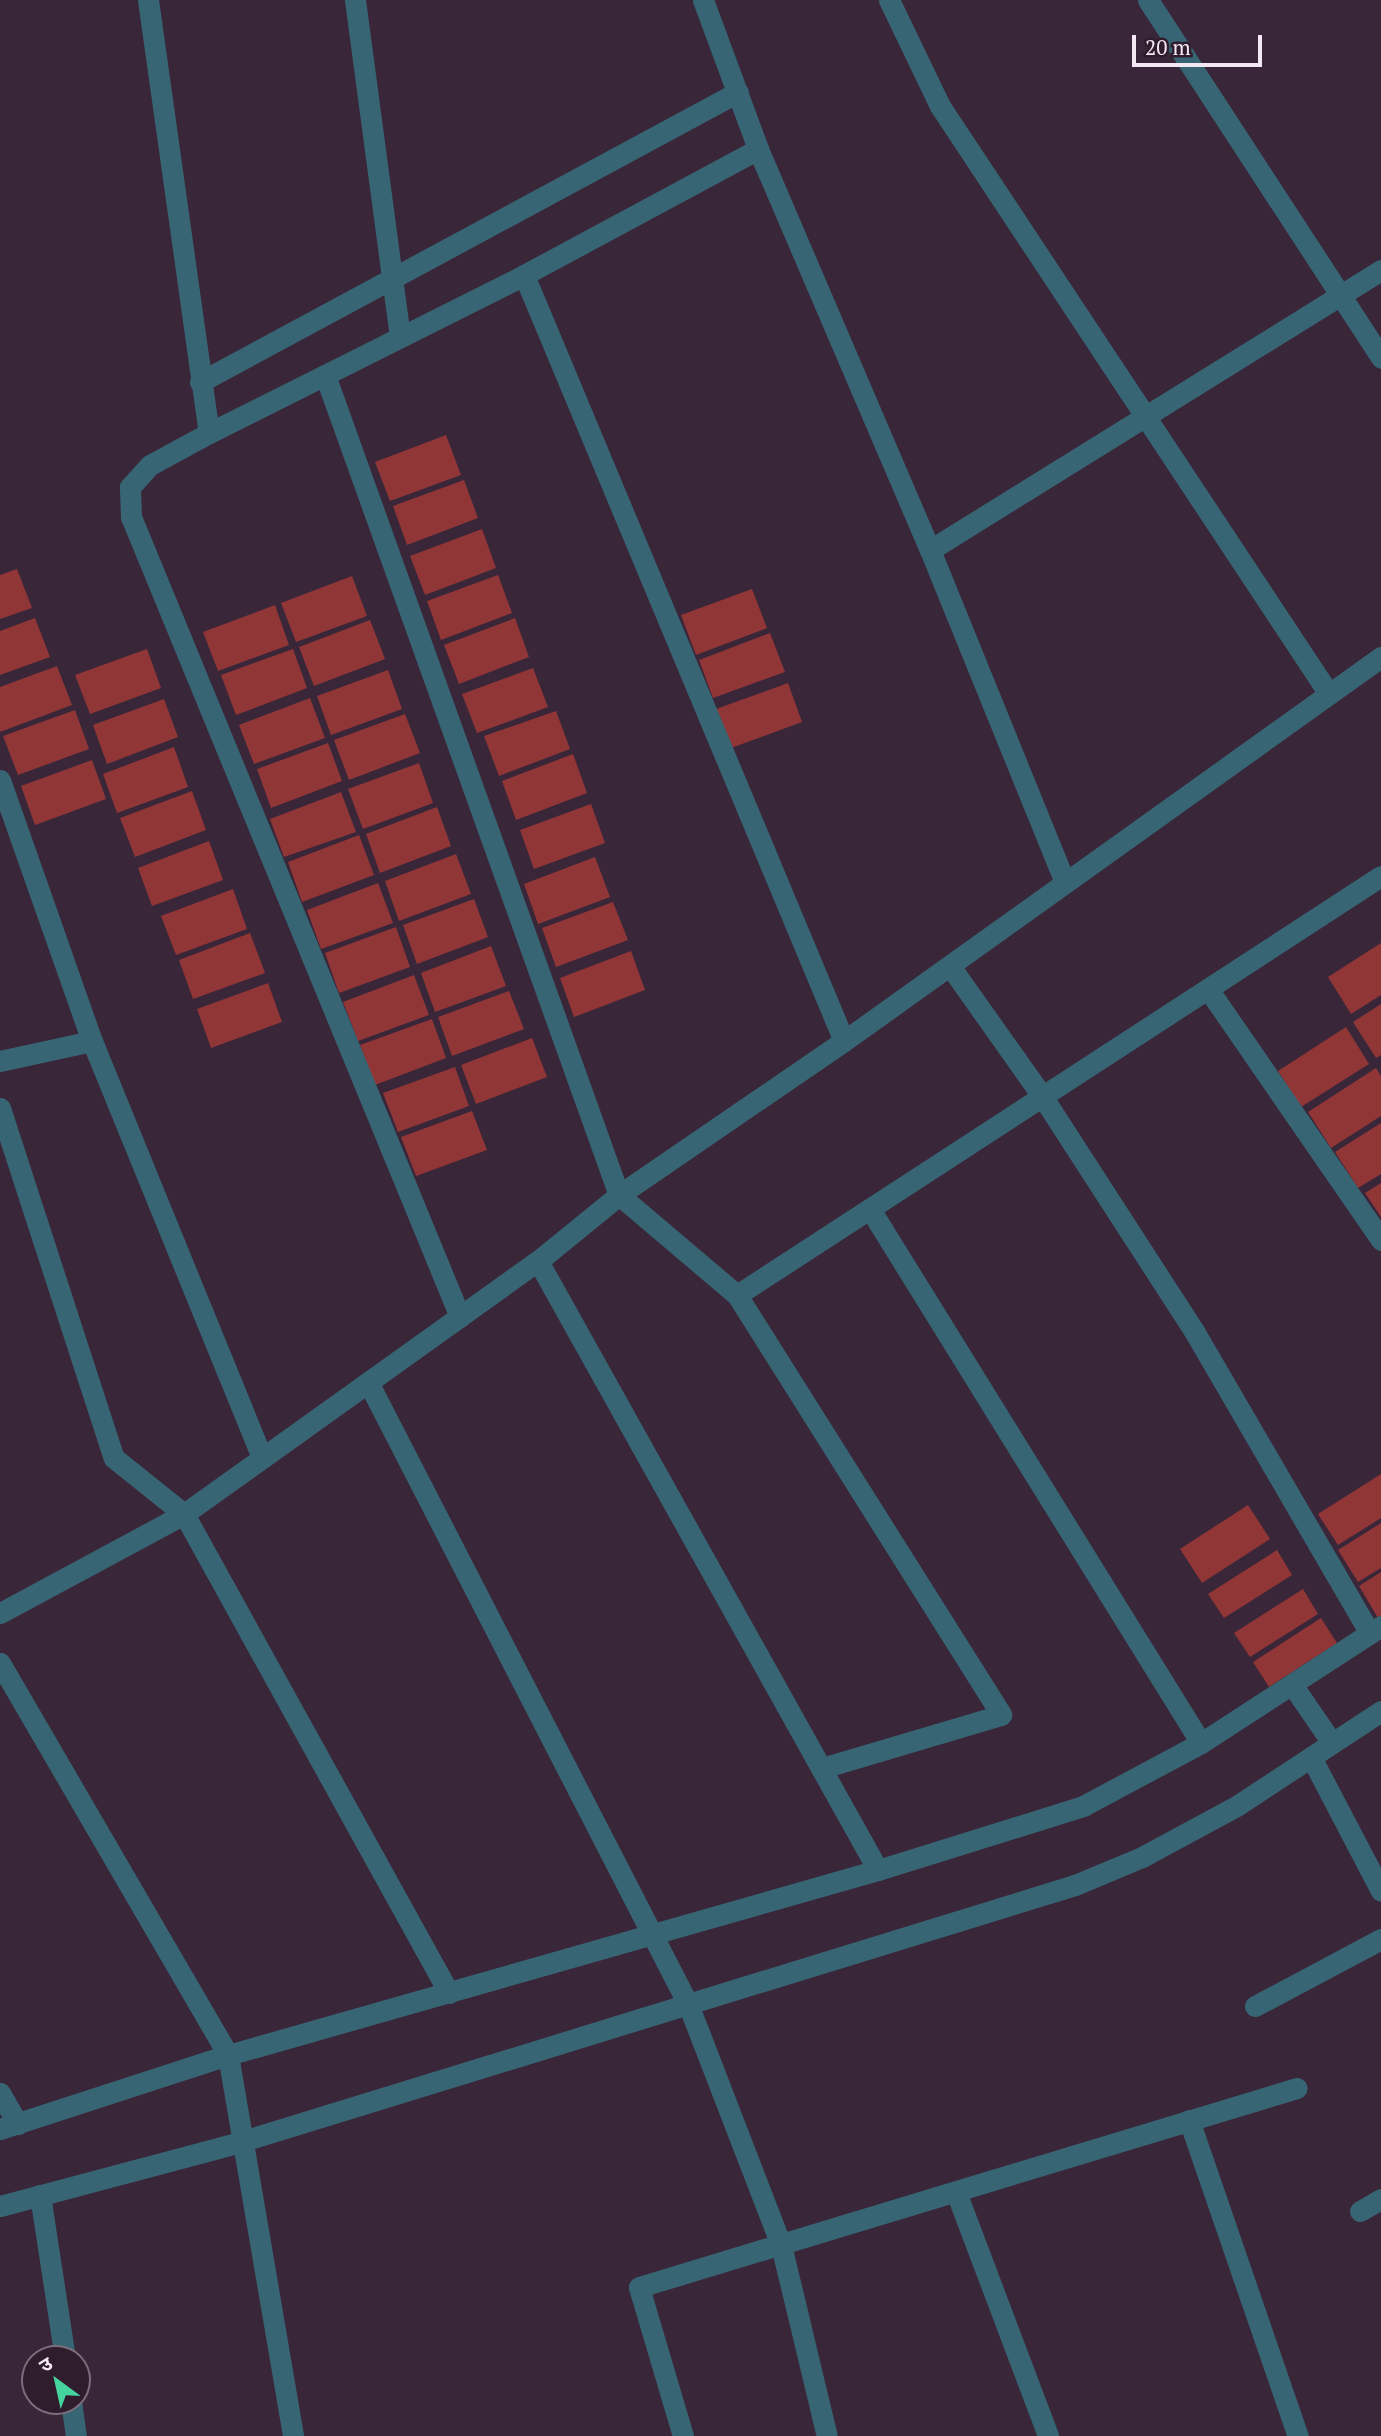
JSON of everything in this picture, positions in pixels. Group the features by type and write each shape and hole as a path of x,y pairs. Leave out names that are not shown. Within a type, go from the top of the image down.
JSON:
{"street":[{"path":"148,0 209,432"},
{"path":"355,0 400,337"},
{"path":"703,0 758,149 930,550 1065,883"},
{"path":"889,0 940,106 1329,694"},
{"path":"1148,0 1381,358"},
{"path":"200,382 738,92"},
{"path":"460,1317 131,517 130,487 150,465 209,432 524,275 758,149"},
{"path":"930,550 1381,270"},
{"path":"524,275 845,1041"},
{"path":"325,375 619,1195 737,1295 1000,1715 822,1768"},
{"path":"0,1613 184,1514 538,1261 619,1195 845,1041 1381,657"},
{"path":"0,780 92,1041 262,1458"},
{"path":"737,1295 1381,876"},
{"path":"0,2093 9,2127 228,2055 878,1870 1083,1806 1297,1693 1375,1629 1195,1331 1042,1096 950,965"},
{"path":"1208,989 1381,1240"},
{"path":"0,1060 92,1041"},
{"path":"0,1108 114,1458 184,1514 449,1993"},
{"path":"870,1209 1201,1743"},
{"path":"538,1261 878,1870"},
{"path":"368,1382 683,1995 781,2245 827,2436"},
{"path":"0,1663 228,2055 240,2141 293,2436"},
{"path":"1297,1693 1332,1743"},
{"path":"0,2206 240,2141 683,1995 1075,1885 1142,1857 1238,1805 1381,1711"},
{"path":"1311,1757 1381,1891"},
{"path":"1255,2006 1381,1939"},
{"path":"683,2436 639,2287 1297,2088"},
{"path":"1189,2120 1298,2436"},
{"path":"956,2192 1048,2436"},
{"path":"40,2195 63,2345"},
{"path":"1360,2211 1381,2199"},
{"path":"73,2415 76,2436"}],"building":[{"path":"446,435 461,475 390,501 375,462"},
{"path":"464,480 478,518 407,545 393,506"},
{"path":"482,529 496,568 425,595 410,556"},
{"path":"17,569 32,608 0,619 0,575"},
{"path":"498,575 512,613 441,640 427,601"},
{"path":"352,576 367,616 296,642 281,603"},
{"path":"752,589 767,628 696,655 681,615"},
{"path":"275,605 289,645 218,671 203,632"},
{"path":"35,618 50,657 0,675 0,631"},
{"path":"515,618 529,657 459,684 444,645"},
{"path":"370,620 385,659 314,686 299,647"},
{"path":"770,633 785,672 713,698 699,660"},
{"path":"147,649 161,688 90,714 75,675"},
{"path":"293,649 307,688 236,715 221,675"},
{"path":"57,666 72,705 0,732 0,687"},
{"path":"533,668 548,707 477,733 462,694"},
{"path":"388,670 402,709 331,735 317,696"},
{"path":"788,683 802,722 731,748 716,709"},
{"path":"310,698 325,738 254,764 239,725"},
{"path":"164,699 178,737 107,764 93,725"},
{"path":"75,710 89,749 18,775 3,736"},
{"path":"556,711 570,749 499,776 484,736"},
{"path":"405,714 420,753 349,780 334,740"},
{"path":"328,743 342,781 271,808 257,769"},
{"path":"174,747 188,787 117,813 103,774"},
{"path":"573,754 587,793 516,820 502,781"},
{"path":"92,760 106,799 35,825 21,786"},
{"path":"419,763 433,803 363,829 348,789"},
{"path":"192,791 206,830 135,857 120,818"},
{"path":"341,792 356,832 284,857 270,819"},
{"path":"591,804 605,843 534,869 520,830"},
{"path":"437,807 451,846 380,873 366,834"},
{"path":"359,835 374,875 302,902 288,862"},
{"path":"209,841 223,880 152,906 138,868"},
{"path":"456,854 471,894 399,921 385,881"},
{"path":"595,857 610,897 538,924 524,884"},
{"path":"378,883 393,923 321,949 307,910"},
{"path":"233,889 247,929 176,955 161,916"},
{"path":"474,899 488,937 417,964 403,925"},
{"path":"613,902 628,940 556,967 542,928"},
{"path":"396,927 410,967 339,993 325,953"},
{"path":"250,933 265,973 193,999 179,960"},
{"path":"1381,943 1381,995 1351,1014 1328,977"},
{"path":"491,946 506,986 435,1012 421,973"},
{"path":"631,951 645,990 574,1017 560,978"},
{"path":"414,975 429,1015 358,1041 343,1002"},
{"path":"268,983 282,1022 211,1048 197,1009"},
{"path":"509,991 524,1029 452,1056 438,1017"},
{"path":"1381,1004 1381,1055 1376,1058 1353,1022"},
{"path":"432,1019 446,1058 375,1085 360,1045"},
{"path":"1346,1027 1369,1064 1301,1107 1278,1071"},
{"path":"532,1038 547,1077 476,1104 461,1065"},
{"path":"455,1067 469,1106 398,1132 383,1093"},
{"path":"1376,1068 1381,1076 1381,1116 1331,1148 1308,1112"},
{"path":"472,1111 487,1150 416,1176 401,1137"},
{"path":"1381,1123 1381,1174 1358,1188 1335,1152"},
{"path":"1381,1183 1381,1217 1365,1193"},
{"path":"1381,1474 1381,1518 1338,1545 1318,1514"},
{"path":"1248,1505 1270,1539 1202,1583 1180,1549"},
{"path":"1381,1523 1381,1568 1358,1582 1338,1550"},
{"path":"1277,1550 1292,1575 1224,1618 1208,1594"},
{"path":"1381,1572 1381,1616 1378,1618 1359,1586"},
{"path":"1303,1589 1318,1614 1250,1657 1234,1633"},
{"path":"1321,1618 1337,1643 1269,1687 1253,1662"}]}
